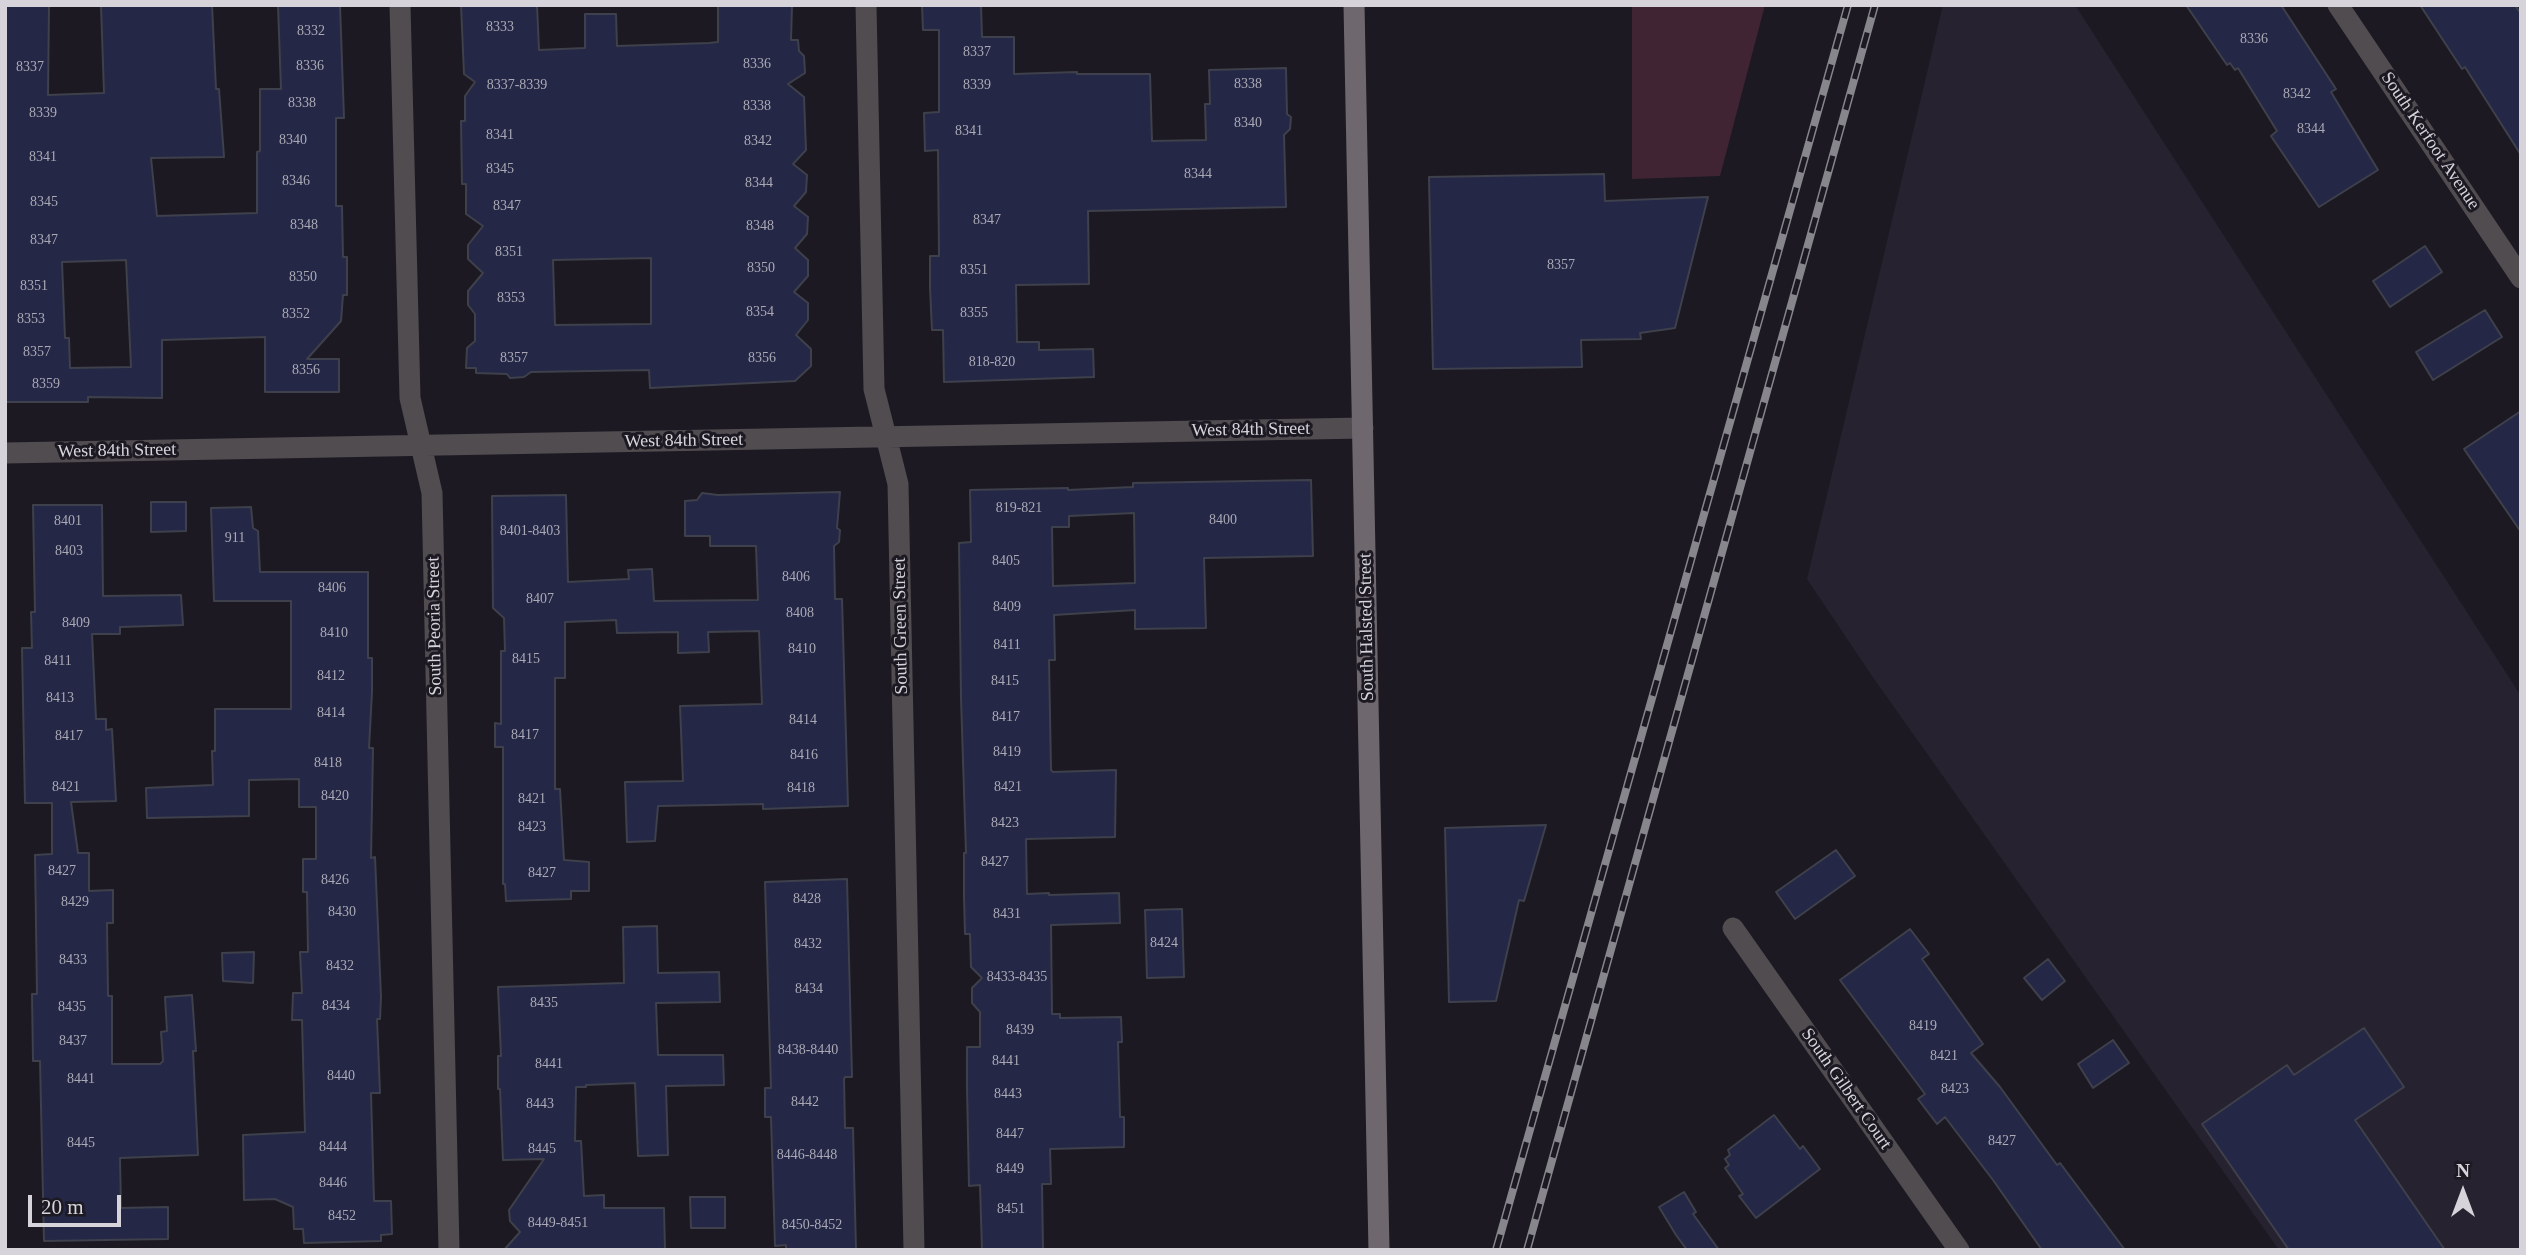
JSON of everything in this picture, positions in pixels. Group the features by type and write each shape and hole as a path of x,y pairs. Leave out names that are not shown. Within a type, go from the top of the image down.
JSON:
{"main road":[{"name":"South Halsted Street","path":"1354,5 1379,1250"}],"street":[{"name":"South Peoria Street","path":"400,5 410,398 432,493 449,1250"},
{"name":"South Green Street","path":"866,5 874,390 898,484 914,1250"},
{"name":"South Kerfoot Avenue","path":"2338,5 2521,278"},
{"name":"West 84th Street","path":"5,453 1363,428"},
{"name":"South Gilbert Court","path":"1733,928 1959,1250"}],"shaded area":[{"path":"1632,5 1765,5 1720,176 1632,179"},
{"path":"1943,5 2075,5 2521,696 2521,1250 2279,1250 1872,676 1807,579"}],"building":[{"path":"5,5 49,5 48,95 104,93 101,5 212,5 216,89 219,89 224,157 151,158 157,216 257,213 260,89 281,89 278,5 340,5 344,118 336,118 336,206 342,206 343,257 347,257 347,295 343,295 341,321 307,359 339,359 339,392 265,392 265,337 162,340 162,398 88,397 88,402 5,402","holes":["126,260 131,367 70,368 69,338 65,338 62,262"]},
{"path":"461,5 537,5 539,50 585,48 585,14 616,14 617,46 709,43 718,42 718,5 792,5 791,40 798,40 799,51 804,56 805,73 788,84 804,97 806,150 793,164 807,175 806,192 794,206 808,217 807,234 795,248 808,260 808,276 794,292 808,303 808,320 796,335 811,349 811,366 795,381 650,388 649,370 531,372 524,377 510,378 507,374 476,373 476,368 466,368 467,348 475,341 475,314 468,305 468,291 483,273 468,259 468,245 483,226 466,214 466,184 462,184 461,121 465,121 465,96 475,82 464,74","holes":["651,258 651,324 555,325 553,260"]},
{"path":"922,5 981,5 982,37 1014,37 1014,74 1150,74 1152,141 1206,140 1205,104 1210,104 1209,70 1286,68 1287,114 1291,117 1290,129 1284,135 1286,207 1088,211 1089,284 1016,285 1017,342 1039,342 1039,350 1093,349 1094,377 944,382 943,330 932,330 930,288 930,256 939,256 938,150 925,151 924,113 939,112 939,30 923,30"},
{"path":"2186,5 2281,5 2336,89 2331,92 2378,170 2319,207 2271,136 2277,131 2238,68 2235,70 2230,63 2227,65"},
{"path":"2420,5 2515,5 2521,14 2521,155 2465,67 2462,69"},
{"path":"1604,174 1605,201 1708,197 1675,328 1640,333 1641,339 1581,340 1582,367 1433,369 1429,177"},
{"path":"2425,246 2442,272 2390,307 2373,281"},
{"path":"2485,310 2502,337 2433,380 2416,352"},
{"path":"2521,411 2521,532 2464,449"},
{"path":"1311,480 1313,556 1204,558 1206,628 1135,629 1135,610 1054,615 1055,660 1049,660 1051,770 1116,770 1115,837 1026,839 1027,894 1119,893 1120,923 1051,925 1052,1014 1060,1014 1060,1018 1121,1017 1122,1042 1118,1042 1120,1117 1124,1117 1124,1147 1050,1149 1051,1184 1042,1184 1043,1250 982,1250 980,1185 969,1186 967,1047 980,1047 980,1012 972,1003 972,988 982,978 971,967 970,934 965,934 966,853 959,543 971,542 970,490 1068,490 1133,487 1133,483","holes":["1134,513 1135,583 1053,586 1052,527 1069,527 1069,516"]},
{"path":"840,492 837,528 840,530 839,542 834,546 835,599 842,599 848,806 763,809 763,804 658,806 655,841 627,842 625,782 683,781 680,706 762,704 759,631 708,632 709,652 678,653 678,632 617,633 616,620 565,622 565,678 555,678 555,789 560,789 564,860 589,862 589,891 571,891 571,899 506,901 503,884 503,747 495,747 495,723 501,724 504,618 493,608 492,496 566,495 568,582 629,579 628,570 652,569 654,601 758,600 756,546 710,546 710,536 685,536 685,501 697,500 702,493 718,495"},
{"path":"151,502 186,502 186,531 151,532"},
{"path":"33,505 102,505 103,596 181,595 183,625 120,627 120,634 92,634 96,719 106,719 106,730 112,729 116,801 71,802 78,853 89,853 89,891 113,890 113,923 107,923 108,996 112,996 112,1064 160,1064 163,1061 161,1032 167,1031 165,997 192,995 198,1155 120,1158 121,1208 168,1207 168,1239 44,1241 40,1061 33,1061 32,994 37,994 35,855 52,854 52,803 25,803 22,648 32,648 31,612 35,612"},
{"path":"251,507 253,528 258,531 260,572 368,572 368,658 372,658 369,748 373,748 371,858 375,857 381,997 380,1019 377,1019 380,1093 371,1093 374,1201 391,1201 392,1234 381,1235 381,1241 304,1243 303,1229 294,1229 293,1207 275,1199 244,1200 243,1135 305,1132 302,1020 292,1020 293,993 302,993 300,952 308,952 307,892 303,892 303,859 316,859 316,807 299,807 299,779 249,780 249,816 147,818 146,788 213,785 215,709 291,709 291,601 214,601 211,508"},
{"path":"1546,825 1524,901 1519,900 1496,1001 1449,1002 1445,828"},
{"path":"1836,850 1855,876 1795,919 1776,892"},
{"path":"847,879 852,1077 844,1079 845,1128 853,1128 856,1250 786,1250 786,1245 775,1246 771,1117 765,1117 765,1088 771,1088 765,882"},
{"path":"1182,909 1184,977 1147,978 1145,910"},
{"path":"657,926 658,973 719,972 720,1002 656,1003 658,1055 723,1055 724,1085 666,1086 668,1155 638,1156 635,1083 576,1087 575,1141 581,1141 584,1196 604,1195 604,1208 664,1208 665,1250 504,1250 520,1232 510,1221 509,1210 544,1159 503,1160 498,1089 498,1056 501,1056 498,987 624,983 623,927"},
{"path":"1910,929 1929,954 1922,959 1983,1044 1971,1053 2000,1087 2057,1165 2060,1163 2125,1250 2042,1250 1945,1117 1937,1124 1918,1099 1925,1094 1840,980"},
{"path":"254,952 253,983 223,981 222,953"},
{"path":"2048,959 2065,981 2042,1000 2024,978"},
{"path":"2364,1028 2404,1087 2355,1120 2445,1250 2289,1250 2202,1124 2287,1065 2294,1075"},
{"path":"2113,1040 2129,1063 2093,1088 2078,1064"},
{"path":"1774,1115 1800,1149 1803,1146 1820,1169 1756,1218 1739,1196 1743,1194 1725,1168 1729,1165 1725,1159 1730,1155 1728,1150"},
{"path":"1684,1192 1696,1212 1693,1214 1719,1250 1687,1250 1659,1207"},
{"path":"690,1197 725,1197 725,1228 691,1228"}],"railway":[{"path":"1496,1250 1848,5"},
{"path":"1527,1250 1875,5"}]}
